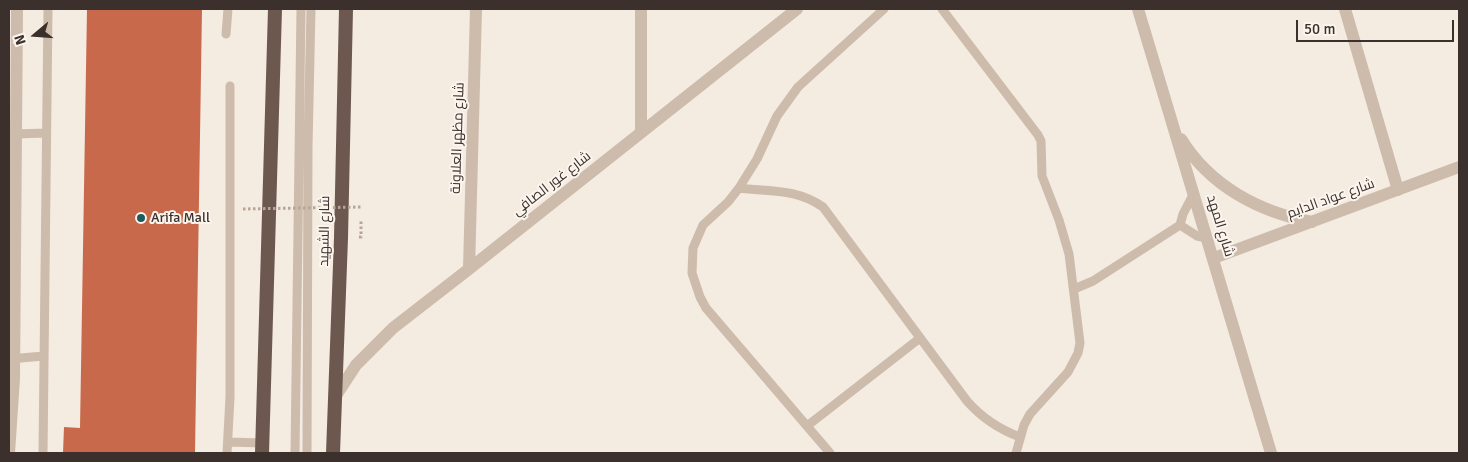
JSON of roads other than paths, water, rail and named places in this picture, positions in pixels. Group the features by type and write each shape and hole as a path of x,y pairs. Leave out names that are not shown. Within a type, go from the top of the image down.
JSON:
{"highway":[{"path":"263,448 275,9"},
{"name":"شارع الشهيد","path":"333,453 346,9"}],"street":[{"path":"9,453 17,9"},
{"name":"شارع مظهر العلاونة","path":"469,269 476,9"},
{"path":"640,9 641,132"},
{"name":"شارع غور الصافي","path":"336,394 356,365 380,339 797,9"},
{"name":"شارع المهد","path":"1138,9 1271,453"},
{"path":"1345,9 1398,190"},
{"path":"1174,128 1200,163 1232,191 1270,211 1312,222"},
{"name":"شارع عواد الدايم","path":"1214,258 1459,168"}],"lane":[{"path":"43,453 48,9"},
{"path":"226,34 228,9"},
{"path":"295,453 301,9"},
{"path":"306,453 311,9"},
{"path":"830,453 706,308 695,286 692,260 697,236 703,225 728,202 749,174 768,132 786,101 811,75 884,9"},
{"path":"942,9 1038,135 1041,142 1042,176 1054,203 1065,237 1074,289 1080,332 1078,353 1068,372 1030,414 1020,437 1016,453"},
{"path":"227,453 230,397 230,86"},
{"path":"15,134 46,133"},
{"path":"739,188 790,192 807,198 823,207 978,413 990,424 1020,437"},
{"path":"1074,289 1093,280 1180,225 1183,214 1194,193"},
{"path":"1180,225 1197,236 1207,238"},
{"path":"807,426 920,338"},
{"path":"11,359 44,356"},
{"path":"228,442 263,448"}],"place":[{"name":"Arifa Mall","path":"141,218"}]}
